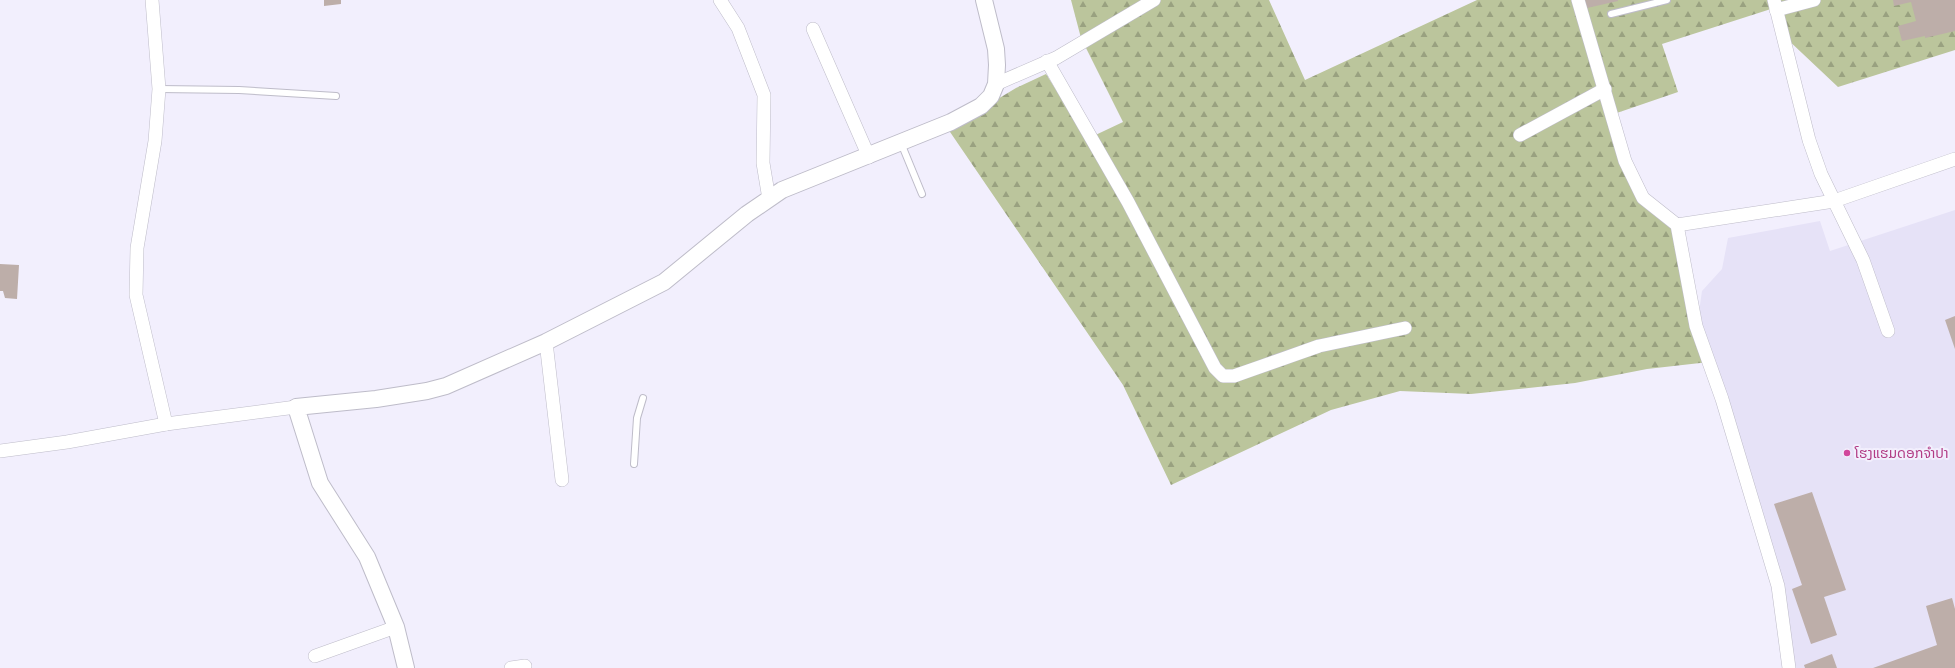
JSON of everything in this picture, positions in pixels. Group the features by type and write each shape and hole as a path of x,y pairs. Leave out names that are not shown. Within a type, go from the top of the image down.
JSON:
{"street":[{"path":"152,0 159,89 155,141 137,248 136,295 166,424"},
{"path":"720,0 738,28 764,95 762,163 769,199"},
{"path":"0,451 67,442 166,424 296,407 369,400 427,391 446,386 546,342 664,282 747,214 782,190 952,122 981,106 991,96 996,84 996,49 984,0"},
{"path":"996,84 1047,61 1154,0"},
{"path":"1578,0 1605,89 1610,115 1625,162 1643,198 1677,225 1696,326 1722,399 1778,586 1789,668"},
{"path":"1814,0 1775,5 1809,140 1821,174 1863,260 1888,332"},
{"path":"813,29 868,156"},
{"path":"1047,61 1128,202 1215,368 1223,376 1234,376 1319,346 1405,328"},
{"path":"1520,135 1605,89"},
{"path":"1677,225 1834,201 1955,159"},
{"path":"546,342 562,480"},
{"path":"296,407 320,483 367,557 396,627 406,668"},
{"path":"315,656 396,627"},
{"path":"511,668 525,666"}],"lane":[{"path":"1611,14 1667,0"},
{"path":"159,89 239,90 336,96"},
{"path":"900,143 922,194"},
{"path":"634,464 637,418 643,398"}],"shaded area":[{"name":"ໂຮງແຮມດອກຈຳປາ","path":"1955,210 1955,668 1789,668 1782,611 1697,326 1702,291 1722,269 1728,238 1820,221 1830,251"}],"green space":[{"path":"1071,0 1269,0 1305,80 1477,0 1955,0 1955,50 1838,87 1785,37 1774,8 1662,44 1678,92 1611,115 1643,199 1676,229 1709,362 1647,369 1575,383 1471,394 1400,391 1331,410 1171,485 1123,385 948,129 1016,88 1046,74 1087,139 1123,122 1081,38"}],"building":[{"path":"324,0 341,0 341,4 324,6"},
{"path":"1585,0 1618,0 1618,1 1587,8"},
{"path":"1893,0 1955,0 1955,31 1925,38 1925,36 1902,41 1898,26 1916,21 1911,2 1894,6"},
{"path":"0,264 19,265 17,299 5,298 3,291 0,291"},
{"path":"1955,316 1955,349 1945,320"},
{"path":"1812,492 1846,590 1824,597 1837,635 1811,644 1792,589 1802,585 1774,504"},
{"path":"1952,598 1955,609 1955,668 1873,668 1937,645 1926,606"},
{"path":"1832,654 1837,668 1805,668 1804,665"}],"place":[{"name":"ໂຮງແຮມດອກຈຳປາ","path":"1847,453"}]}
